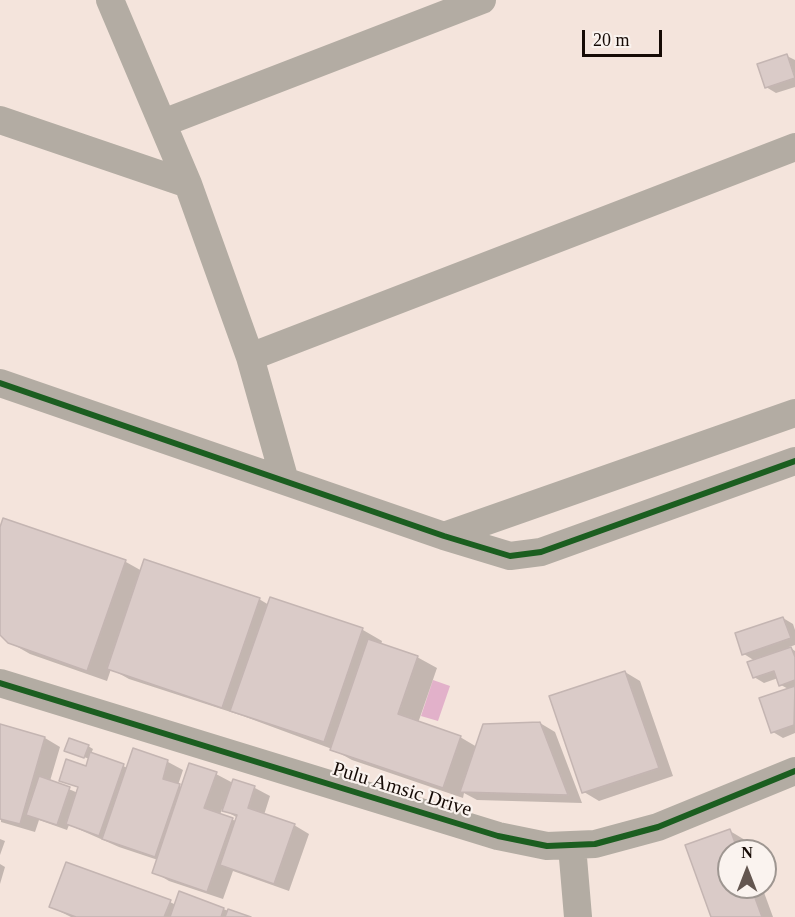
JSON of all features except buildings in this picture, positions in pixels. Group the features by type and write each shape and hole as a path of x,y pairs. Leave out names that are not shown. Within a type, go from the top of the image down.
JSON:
{"street":[{"path":"110,0 188,184 250,357 285,481"},
{"path":"162,123 482,0"},
{"path":"0,120 188,184"},
{"path":"250,357 795,147"},
{"path":"0,383 444,536 510,556 541,552 795,461"},
{"path":"444,536 795,413"},
{"name":"Pulu Amsic Drive","path":"0,683 498,837 547,846 595,843 658,827 795,771"},
{"path":"572,846 578,917"}],"shaded area":[{"path":"433,680 450,686 438,721 421,716"}],"cycle path":[{"path":"0,383 444,536 510,556 541,552 795,461"},
{"path":"0,683 498,836 547,846 595,844 658,827 795,771"}]}
